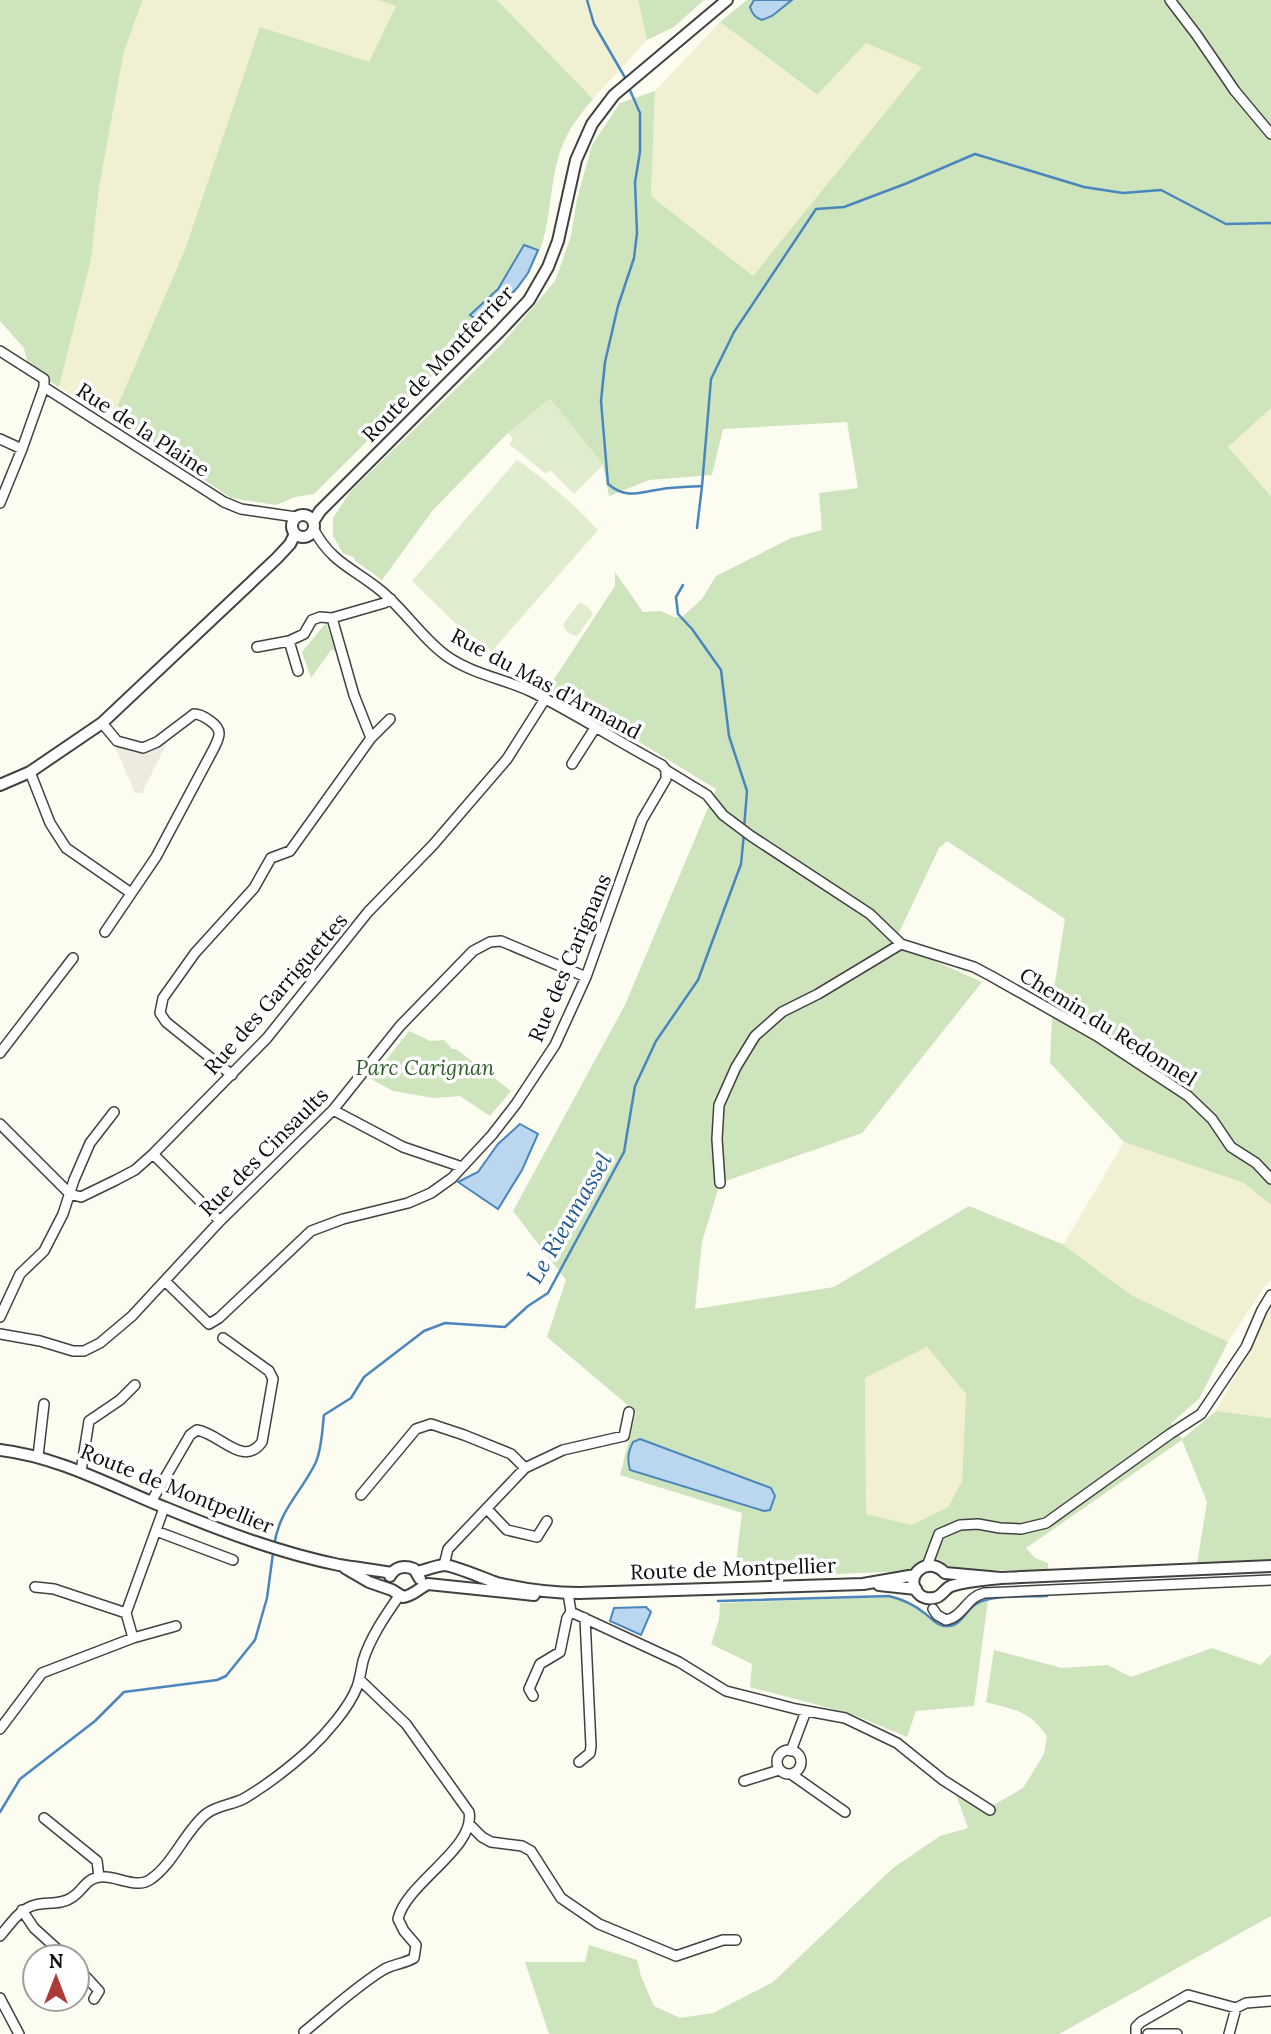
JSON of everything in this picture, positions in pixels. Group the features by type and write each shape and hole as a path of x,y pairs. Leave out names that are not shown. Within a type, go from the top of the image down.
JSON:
{"street":[{"name":"Route de Montferrier","path":"0,785 30,772 102,723 198,635 529,300 548,267 558,241 576,160 592,124 614,94 727,0"},
{"path":"1170,0 1235,91 1271,134"},
{"name":"Rue de la Plaine","path":"0,351 44,379 44,387 224,502 241,509 281,515 302,529"},
{"path":"0,503 44,387"},
{"path":"0,439 22,449"},
{"name":"Rue du Mas d'Armand","path":"302,529 320,542 337,561 391,598 429,641 447,656 468,668 530,691 662,765 666,770"},
{"path":"257,648 289,641 304,634 312,620 320,617 332,618 384,603 391,598"},
{"path":"332,618 354,695 371,738"},
{"path":"289,641 298,671"},
{"name":"Rue des Garriguettes","path":"70,1195 81,1196 135,1170 232,1075 267,1038 368,912 433,845 500,767 545,699"},
{"path":"102,723 117,741 143,748 157,742 194,714 199,714 219,730 213,750 156,856 105,932"},
{"path":"232,1075 166,1022 160,1013 163,998 195,953 254,888 271,858 290,851 371,738 390,719"},
{"path":"572,764 595,728"},
{"name":"Chemin du Redonnel","path":"666,770 707,795 723,815 751,836 870,914 901,944 974,967 1108,1043 1188,1096 1212,1119 1231,1147 1256,1163 1271,1179"},
{"name":"Rue des Carignans","path":"165,1282 209,1325 311,1231 342,1219 408,1203 431,1193 452,1178 492,1135 538,1073 555,1045 586,977 642,820 666,779 666,770"},
{"path":"30,772 50,822 66,848 131,893"},
{"name":"Rue des Cinsaults","path":"165,1282 220,1221 333,1110 400,1026 473,951 489,942 501,941 586,977"},
{"path":"720,1183 717,1139 719,1105 736,1067 755,1036 782,1012 818,994 901,944"},
{"path":"0,1053 73,958"},
{"path":"333,1110 403,1147 462,1167"},
{"path":"0,1317 20,1274 44,1251 63,1214 90,1143 114,1112"},
{"path":"0,1124 70,1195"},
{"path":"153,1154 220,1221"},
{"path":"0,1334 40,1341 73,1351 84,1351 100,1343 132,1316 165,1282"},
{"path":"947,1588 945,1573 931,1566 931,1552 939,1535 960,1525 978,1524 1021,1529 1046,1523 1201,1414 1246,1347 1271,1296"},
{"path":"150,1502 190,1435 197,1430 208,1432 247,1453 256,1450 262,1442 273,1379 269,1371 223,1338"},
{"path":"81,1471 89,1421 120,1400 135,1385"},
{"path":"38,1456 44,1404"},
{"path":"417,1572 444,1565 447,1549 525,1468 563,1450 624,1436 629,1412"},
{"path":"361,1495 416,1429 431,1424 511,1454 525,1468"},
{"name":"Route de Montpellier","path":"0,1450 38,1456 81,1471 164,1508 265,1545 340,1565 392,1573"},
{"path":"133,1638 126,1613 164,1508"},
{"path":"486,1510 507,1530 537,1537 547,1521"},
{"path":"156,1531 233,1559"},
{"name":"Route de Montpellier","path":"340,1565 395,1593"},
{"name":"Route de Montpellier","path":"444,1565 499,1583 565,1593"},
{"path":"405,1566 417,1572 419,1588 412,1595 395,1593 389,1581 392,1573 405,1566"},
{"name":"Route de Montpellier","path":"863,1584 915,1575 920,1569 931,1566"},
{"name":"Route de Montpellier","path":"945,1573 1001,1577 1271,1566"},
{"path":"464,1588 470,1574"},
{"path":"915,1575 916,1589"},
{"name":"Route de Montpellier","path":"419,1588 428,1584 545,1595 863,1584 916,1589 923,1597 932,1599 947,1588 1001,1577"},
{"path":"933,1609 941,1619 946,1620 957,1616 971,1599 984,1593 1271,1580"},
{"path":"35,1587 54,1589 126,1613"},
{"path":"0,1936 22,1910 33,1905 66,1901 74,1897 90,1880 109,1877 135,1883 150,1881 204,1815 213,1809 243,1800 310,1749 326,1733 352,1697 370,1644 395,1593"},
{"path":"565,1593 572,1612 679,1662 726,1691 845,1718 897,1743 943,1780 990,1810"},
{"path":"533,1696 529,1689 540,1664 560,1652 567,1618 572,1612"},
{"path":"579,1762 590,1753 591,1746 585,1618"},
{"path":"0,1729 42,1673 133,1638 176,1626"},
{"path":"303,2032 386,1968 407,1963 414,1958 416,1945 404,1931 398,1919 399,1913 410,1895 448,1857 470,1825 469,1812 406,1724 359,1679"},
{"path":"791,1751 806,1711"},
{"path":"791,1774 797,1770 800,1763 798,1755 791,1751 784,1752 777,1763 779,1770 791,1774 845,1812"},
{"path":"744,1781 779,1770"},
{"path":"44,1818 97,1861 99,1877"},
{"path":"470,1825 491,1842 522,1846 531,1851 561,1898 599,1924 676,1956 723,1940 736,1940"},
{"path":"22,1910 34,1928 51,1943"},
{"path":"91,1982 99,1991 94,1999"},
{"path":"1136,2034 1136,2027 1141,2022 1188,1995 1236,2008 1246,2003 1271,2001"},
{"path":"0,1998 19,2034"},
{"path":"1229,2034 1236,2008"},
{"path":"1148,2034 1177,2034"}],"green space":[{"path":"0,0 143,0 124,51 99,188 91,260 59,387 29,369 24,348 0,321"},
{"path":"143,0 378,0 396,6 370,62 186,247 112,419 59,387 91,260 99,188 124,51"},
{"path":"378,0 497,0 593,99 576,120 563,144 542,244 533,265 513,296 314,494 295,497 276,505 231,498 112,419 186,247 260,27 369,62 396,6"},
{"path":"497,0 638,0 647,40 593,99"},
{"path":"638,0 704,0 674,27 647,40"},
{"path":"747,0 1271,0 1271,408 1228,447 1271,496 1271,1205 1244,1183 1124,1142 1050,1063 1053,995 1065,919 947,841 939,848 894,943 982,982 862,1133 720,1183 702,1242 695,1309 834,1287 969,1206 1062,1244 1131,1295 1228,1342 1199,1399 1171,1423 1182,1439 1216,1411 1271,1418 1271,1559 1197,1563 1207,1502 1182,1440 1026,1548 1035,1558 1048,1563 1048,1570 958,1570 938,1559 923,1561 912,1571 734,1578 742,1513 620,1475 636,1412 547,1337 566,1280 513,1211 625,1005 716,789 608,723 547,690 615,586 615,572 643,612 661,611 674,617 682,617 702,599 716,576 791,538 822,530 819,493 858,488 847,422 723,429 712,475 649,480 609,496 603,465 550,399 508,433 433,510 382,580 354,560 355,558 343,553 333,536 333,518 350,492 501,345 555,281 571,236 577,199 592,145 620,103 655,91 651,196 753,276 922,67 866,43 817,95 720,22","holes":["927,1347 966,1394 962,1481 948,1507 911,1525 866,1514 865,1378"]},
{"path":"720,22 816,95 866,42 923,66 753,277 651,196 655,91"},
{"path":"550,399 603,465 574,494 550,470 546,474 509,444 513,439 508,433"},
{"path":"1271,408 1271,496 1227,447"},
{"path":"517,460 559,493 598,530 492,651 457,625 412,581"},
{"path":"579,603 593,614 577,636 568,632 563,625"},
{"path":"326,623 335,650 331,650 311,678 302,652"},
{"name":"Parc Carignan","path":"409,1031 430,1041 444,1040 452,1049 456,1049 511,1091 490,1116 460,1096 434,1098 393,1091 371,1079"},
{"path":"1124,1142 1244,1183 1271,1205 1271,1280 1228,1342 1131,1295 1063,1245"},
{"path":"1271,1302 1271,1418 1216,1411 1255,1338 1264,1312"},
{"path":"927,1347 966,1394 962,1481 948,1507 911,1525 866,1515 865,1378"},
{"path":"888,1597 900,1599 944,1627 959,1623 976,1604 988,1600 974,1706 916,1711 907,1737 852,1714 750,1687 752,1664 711,1644 719,1620 720,1603"},
{"path":"1212,1648 1261,1665 1271,1654 1271,1916 1059,2034 549,2034 525,1962 585,1962 589,1945 637,1960 654,2006 680,2018 713,2013 773,1982 893,1868 940,1836 968,1828 957,1797 966,1790 992,1806 1023,1788 1044,1754 1047,1736 1027,1716 986,1702 994,1650 1062,1668 1108,1665 1131,1677"}],"shaded area":[{"path":"169,739 142,793 135,793 115,746 135,753 147,753"}],"water":[{"path":"754,0 792,0 772,16 762,20 753,14 750,7"},
{"path":"524,245 538,250 528,273 482,324 470,315 498,289"},
{"path":"520,1124 538,1134 522,1170 498,1209 458,1182 478,1172 498,1144"},
{"path":"640,1439 771,1488 775,1496 770,1510 764,1511 630,1470 630,1449 633,1442"},
{"path":"646,1607 651,1612 641,1635 610,1621 614,1608"}],"waterway":[{"name":"Le Rieumassel","path":"587,0 594,24 627,81"},
{"name":"Le Rieumassel","path":"629,88 640,113 640,152 635,182 637,233 634,258 618,306 605,362 601,401 608,484 621,492 634,494 667,488 702,486 697,528"},
{"path":"702,486 711,379 734,332 816,209 844,207 975,154 1084,187 1123,193 1161,190 1226,224 1271,223"},
{"name":"Le Rieumassel","path":"683,585 676,597 678,614 721,670 729,736 747,791 744,828"},
{"name":"Le Rieumassel","path":"274,1546 280,1522 317,1458 324,1415 351,1398 364,1377 424,1331 445,1323 505,1327 528,1306 548,1293 624,1152 635,1086 656,1041 698,980 741,864 744,834"},
{"name":"Le Rieumassel","path":"0,1812 20,1779 95,1721 124,1692 217,1680 226,1676 255,1640 267,1598 273,1553"},
{"path":"718,1601 889,1596 911,1604 942,1626 951,1626 983,1601 1000,1597 1047,1596"}]}
